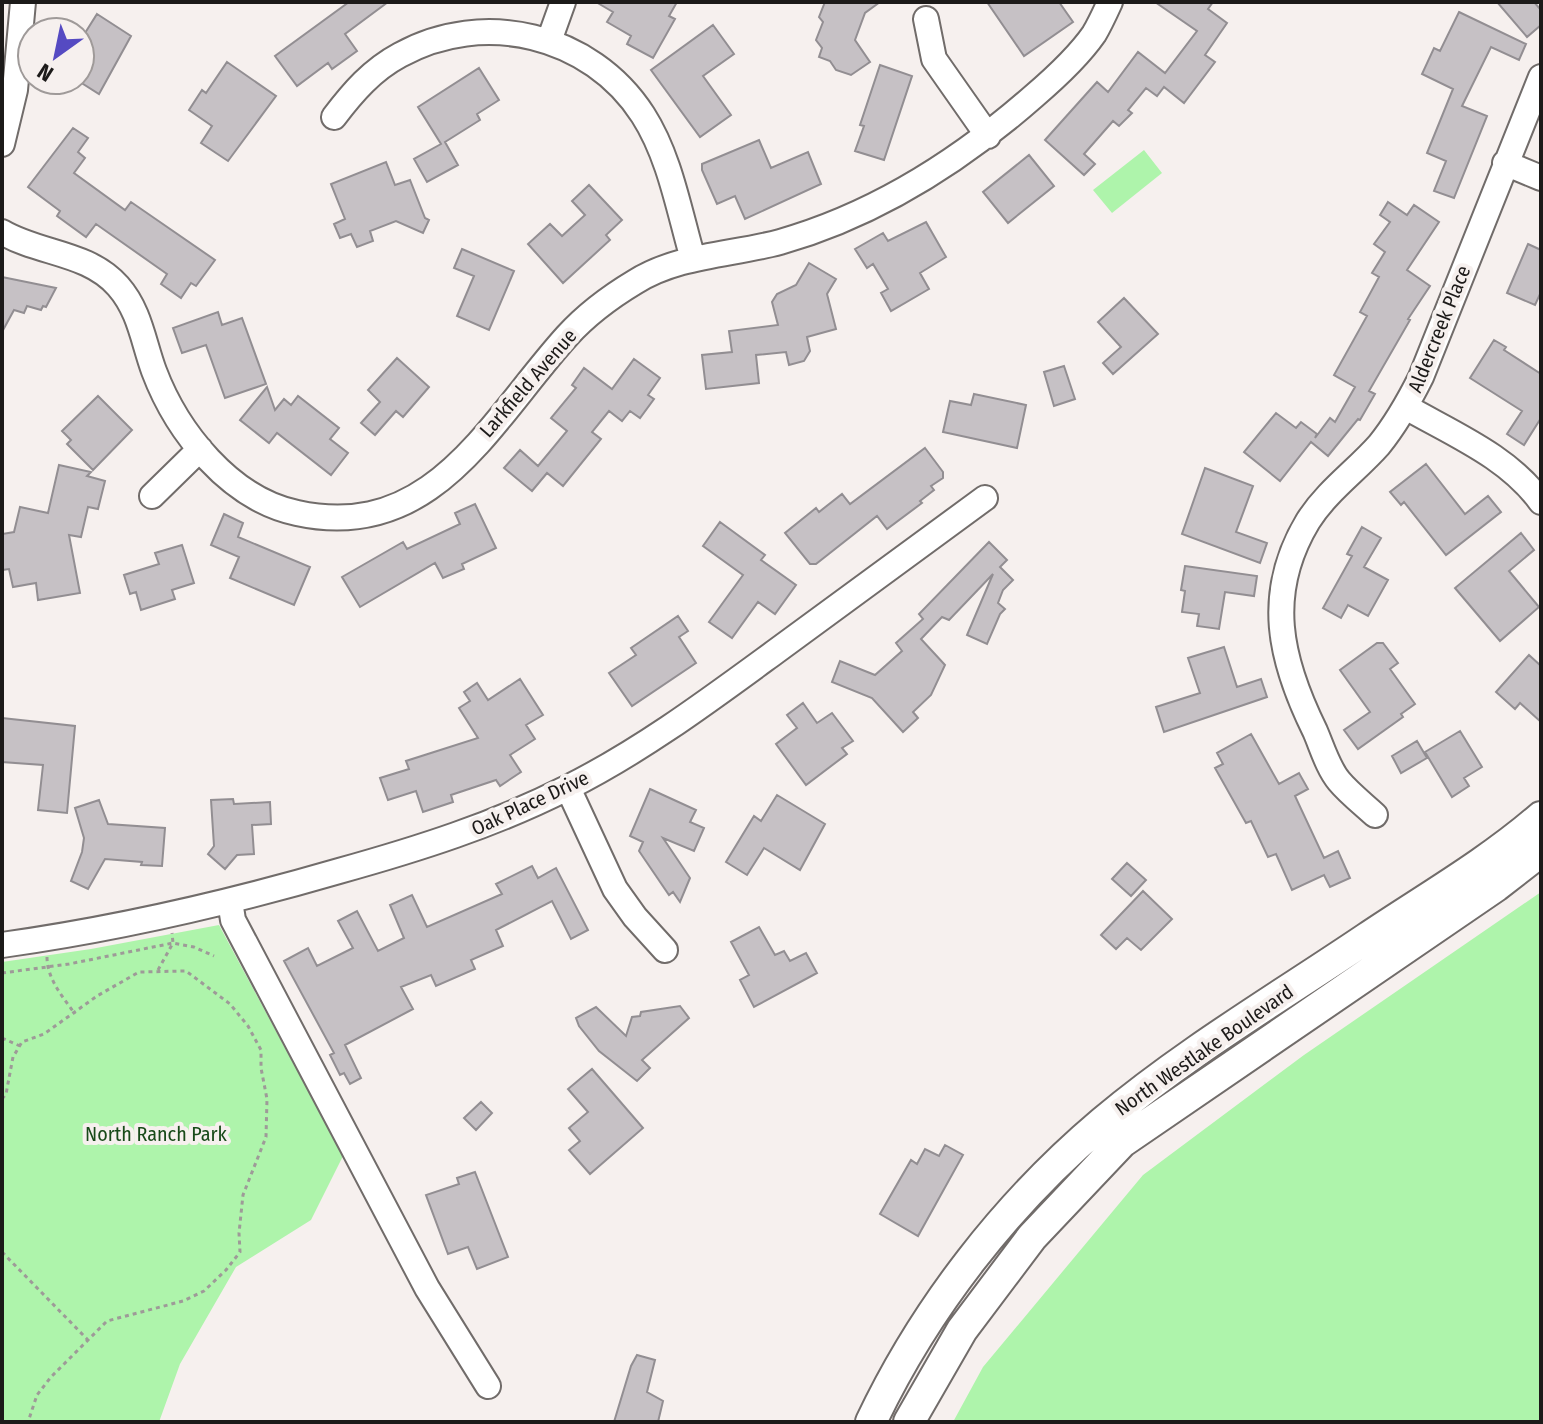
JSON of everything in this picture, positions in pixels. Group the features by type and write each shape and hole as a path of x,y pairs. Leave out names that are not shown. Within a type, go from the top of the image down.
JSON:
{"main road":[{"name":"North Westlake Boulevard","path":"871,1422 903,1361 970,1262 1045,1177 1103,1123 1169,1071 1478,864 1541,817"},
{"name":"North Westlake Boulevard","path":"909,1422 962,1330 997,1283 1032,1237 1122,1142 1496,886 1541,851"}],"street":[{"path":"2,144 15,90 23,2"},
{"path":"549,41 563,2"},
{"name":"Larkfield Avenue","path":"2,232 29,246 100,270 117,285 139,320 167,401 200,449 248,492 293,513 322,518 370,515 397,507 426,492 452,471 569,334 595,309 639,279 693,259 779,242 837,222 921,181 988,136 1076,55 1094,34 1110,2"},
{"path":"926,19 934,59 988,136"},
{"path":"334,117 352,93 373,73 424,43 452,35 485,31 518,33 549,41 600,69 621,87 642,113 664,159 693,259"},
{"name":"Aldercreek Place","path":"1375,815 1338,780 1300,701 1289,673 1281,636 1282,599 1292,557 1308,522 1329,493 1378,445 1406,407 1421,377 1541,77"},
{"path":"1505,163 1541,178"},
{"path":"1406,407 1501,462 1531,488 1541,502"},
{"path":"152,496 200,449"},
{"name":"Oak Place Drive","path":"2,945 47,939 230,901 447,839 515,813 632,752 688,715 985,498"},
{"path":"568,788 615,889 665,950"},
{"path":"230,901 233,920 427,1288 488,1386"}],"path":[{"path":"158,970 173,943 170,914"},
{"path":"47,939 47,967 75,1014"},
{"path":"2,973 173,943 194,947 214,956"},
{"path":"2,1099 6,1094 13,1057 22,1042 44,1034 97,996 139,972 158,970 186,971 230,1004 248,1026 261,1050 267,1099 266,1137 243,1195 240,1252 204,1291 183,1301 107,1321 37,1395 28,1422"},
{"path":"2,1038 20,1046"},
{"path":"2,1252 87,1339"}],"green space":[{"path":"1144,150 1162,173 1112,213 1093,190"},
{"path":"1541,892 1541,1422 953,1422 983,1367 1143,1175 1304,1055"},
{"name":"North Ranch Park","path":"219,925 343,1156 311,1220 236,1267 180,1364 159,1422 2,1422 2,962"}],"building":[{"path":"349,2 388,2 345,34 357,51 332,69 328,63 297,86 275,56"},
{"path":"596,2 677,2 669,16 675,19 653,58 627,44 631,36 607,22 613,12"},
{"path":"825,2 880,2 865,13 855,40 870,62 851,75 836,70 830,61 819,57 822,48 816,40 823,22 819,17"},
{"path":"987,2 1059,2 1073,22 1024,56"},
{"path":"1155,2 1213,2 1208,9 1227,23 1205,55 1215,62 1184,103 1164,87 1157,96 1146,88 1128,110 1132,113 1119,126 1113,121 1084,154 1095,164 1084,175 1045,140 1097,82 1108,92 1138,52 1165,73 1197,31"},
{"path":"1497,2 1534,2 1541,10 1541,25 1527,37"},
{"path":"1459,12 1526,44 1519,60 1491,47 1462,106 1487,116 1454,198 1434,191 1446,161 1427,153 1453,89 1422,74 1434,48 1440,51"},
{"path":"96,16 131,36 99,94 96,92"},
{"path":"713,25 734,54 703,76 731,115 700,137 651,70"},
{"path":"227,62 276,96 228,161 201,143 212,126 189,110 202,90 206,93"},
{"path":"880,65 912,76 884,160 855,151 864,126 860,125"},
{"path":"479,68 499,100 477,114 480,120 445,142 458,165 427,182 414,159 441,144 418,107"},
{"path":"73,128 88,138 78,152 85,158 74,173 125,210 131,202 215,260 196,286 191,283 181,298 161,284 167,274 96,224 86,237 57,216 60,211 28,187"},
{"path":"759,140 771,168 808,152 821,184 745,219 735,196 717,204 702,164"},
{"path":"1029,155 1054,186 1008,223 983,192"},
{"path":"386,162 395,185 410,180 425,218 429,220 423,233 396,221 370,231 373,241 357,247 351,234 340,238 334,224 345,219 331,184"},
{"path":"589,185 622,220 606,235 610,240 563,283 528,244 550,224 562,236 585,215 572,201"},
{"path":"1388,202 1407,215 1414,205 1439,222 1407,270 1430,286 1408,319 1369,391 1375,394 1360,420 1328,456 1311,442 1280,481 1244,452 1276,413 1296,428 1301,422 1317,434 1315,438 1330,418 1335,422 1355,387 1334,375 1367,316 1360,312 1379,277 1372,273 1385,252 1374,244 1390,222 1380,215"},
{"path":"926,222 946,257 920,273 929,289 891,311 881,293 888,289 873,264 867,268 855,249 883,233 888,241"},
{"path":"1528,244 1541,250 1541,292 1535,305 1507,293"},
{"path":"462,249 514,271 489,330 457,316 474,276 454,268"},
{"path":"809,263 836,279 827,294 836,329 807,337 810,351 804,361 789,365 786,352 756,355 759,383 706,389 702,355 732,352 729,331 778,325 772,302 777,294 796,285"},
{"path":"2,277 56,288 46,307 43,306 41,310 27,306 24,313 14,310 2,332"},
{"path":"1124,298 1158,334 1113,374 1103,363 1121,347 1098,322"},
{"path":"218,312 222,325 242,318 266,384 225,398 206,345 182,353 173,328"},
{"path":"1494,340 1541,374 1541,418 1524,445 1507,434 1522,411 1470,378"},
{"path":"397,358 429,387 403,417 396,411 375,435 361,423 380,402 368,390"},
{"path":"634,359 660,378 648,395 654,399 640,418 630,411 622,421 609,411 592,432 601,439 563,486 547,473 532,491 504,468 520,450 538,466 567,431 551,418 576,388 572,385 584,368 612,389"},
{"path":"1064,366 1075,399 1054,406 1044,372"},
{"path":"267,387 275,410 284,399 291,405 298,396 339,428 330,439 348,453 331,475 277,433 269,443 240,420"},
{"path":"974,394 1026,405 1017,448 943,432 950,401 971,405"},
{"path":"98,396 132,430 93,470 67,444 71,440 62,431"},
{"path":"925,448 943,472 943,478 931,486 934,490 920,501 922,503 887,529 877,516 816,564 810,564 785,533 816,508 819,512 842,494 850,504"},
{"path":"1426,464 1465,514 1488,496 1501,512 1446,555 1404,502 1401,505 1390,492"},
{"path":"59,465 91,472 87,476 105,481 98,509 88,507 81,537 69,535 80,593 38,600 36,583 13,587 9,569 2,570 2,534 14,532 20,507 48,513"},
{"path":"1205,468 1253,486 1236,532 1267,543 1260,563 1182,534"},
{"path":"475,504 496,548 462,564 464,569 443,578 435,563 360,607 342,577 403,542 407,549 460,524 455,513"},
{"path":"224,514 243,523 238,537 310,567 294,605 230,578 239,557 211,545"},
{"path":"720,522 765,555 761,560 796,585 775,614 758,602 732,638 709,622 743,575 703,546"},
{"path":"1362,527 1381,538 1364,567 1388,580 1368,616 1348,605 1341,618 1323,608 1352,556 1347,554"},
{"path":"1521,533 1534,550 1509,571 1539,607 1500,641 1455,588"},
{"path":"989,542 1007,560 1000,567 1013,580 1003,590 998,603 1005,609 987,644 967,635 993,574 949,620 942,617 921,639 945,665 931,695 913,712 918,718 903,732 872,698 832,682 840,661 875,675 902,651 896,643 923,619 919,614"},
{"path":"182,545 194,583 172,590 175,599 141,610 136,592 130,594 124,575 159,564 155,553"},
{"path":"1185,566 1257,576 1254,596 1225,592 1219,629 1197,626 1199,614 1182,612 1185,591 1181,590"},
{"path":"678,616 688,631 679,637 696,663 632,706 609,673 636,655 631,648"},
{"path":"1377,643 1383,643 1398,663 1390,669 1415,704 1401,714 1403,717 1358,749 1344,730 1370,712 1340,670"},
{"path":"1224,647 1237,687 1261,679 1267,697 1164,732 1156,707 1200,693 1188,658"},
{"path":"1529,655 1541,666 1541,722 1520,703 1515,709 1496,692"},
{"path":"520,679 543,715 526,725 535,739 510,755 521,772 500,786 496,780 451,795 453,802 423,812 416,791 388,800 380,778 409,769 406,761 478,738 459,708 470,701 464,692 477,683 488,700"},
{"path":"803,703 817,723 832,713 853,741 842,748 847,754 806,785 776,744 797,728 787,715"},
{"path":"2,718 75,726 67,813 38,810 43,765 2,762"},
{"path":"1460,731 1482,767 1464,778 1469,786 1452,797 1425,752"},
{"path":"1251,734 1279,784 1299,773 1308,789 1295,796 1324,858 1338,851 1350,878 1330,887 1324,875 1292,890 1276,854 1268,857 1251,821 1246,823 1215,768 1223,764 1217,753"},
{"path":"1417,741 1427,758 1401,773 1392,756"},
{"path":"650,789 696,810 690,822 704,828 694,851 663,838 690,878 680,902 673,892 669,895 639,851 643,842 630,836"},
{"path":"777,795 825,824 800,870 764,848 747,875 726,862 754,816 761,821"},
{"path":"233,799 234,804 270,802 271,824 252,825 254,854 237,855 225,869 208,854 214,846 211,800"},
{"path":"99,800 108,824 165,828 162,866 105,859 88,889 71,881 84,838 75,808"},
{"path":"1127,863 1146,880 1131,896 1112,879"},
{"path":"532,866 538,878 556,868 588,930 571,939 552,901 496,930 503,946 471,960 475,969 436,986 431,975 401,987 413,1009 345,1045 361,1078 350,1084 344,1073 340,1075 330,1055 334,1053 284,961 308,948 317,966 353,948 338,921 357,911 378,951 404,938 390,905 412,895 427,927 502,894 496,884"},
{"path":"1143,891 1172,919 1141,950 1127,938 1116,949 1101,935"},
{"path":"759,927 775,955 784,951 790,961 806,953 817,973 754,1007 740,980 749,975 731,942"},
{"path":"680,1006 689,1018 642,1060 650,1068 637,1081 599,1051 576,1018 596,1007 626,1036 632,1017 640,1016 641,1012"},
{"path":"592,1069 643,1128 590,1174 569,1150 580,1141 569,1128 588,1112 568,1089"},
{"path":"481,1102 492,1113 476,1130 464,1118"},
{"path":"945,1145 963,1155 918,1236 880,1214 911,1160 917,1164 925,1149 939,1156"},
{"path":"475,1172 508,1257 477,1269 468,1247 448,1254 426,1195 459,1184 457,1178"},
{"path":"637,1355 655,1360 647,1392 663,1401 658,1422 614,1422 631,1366"}]}
